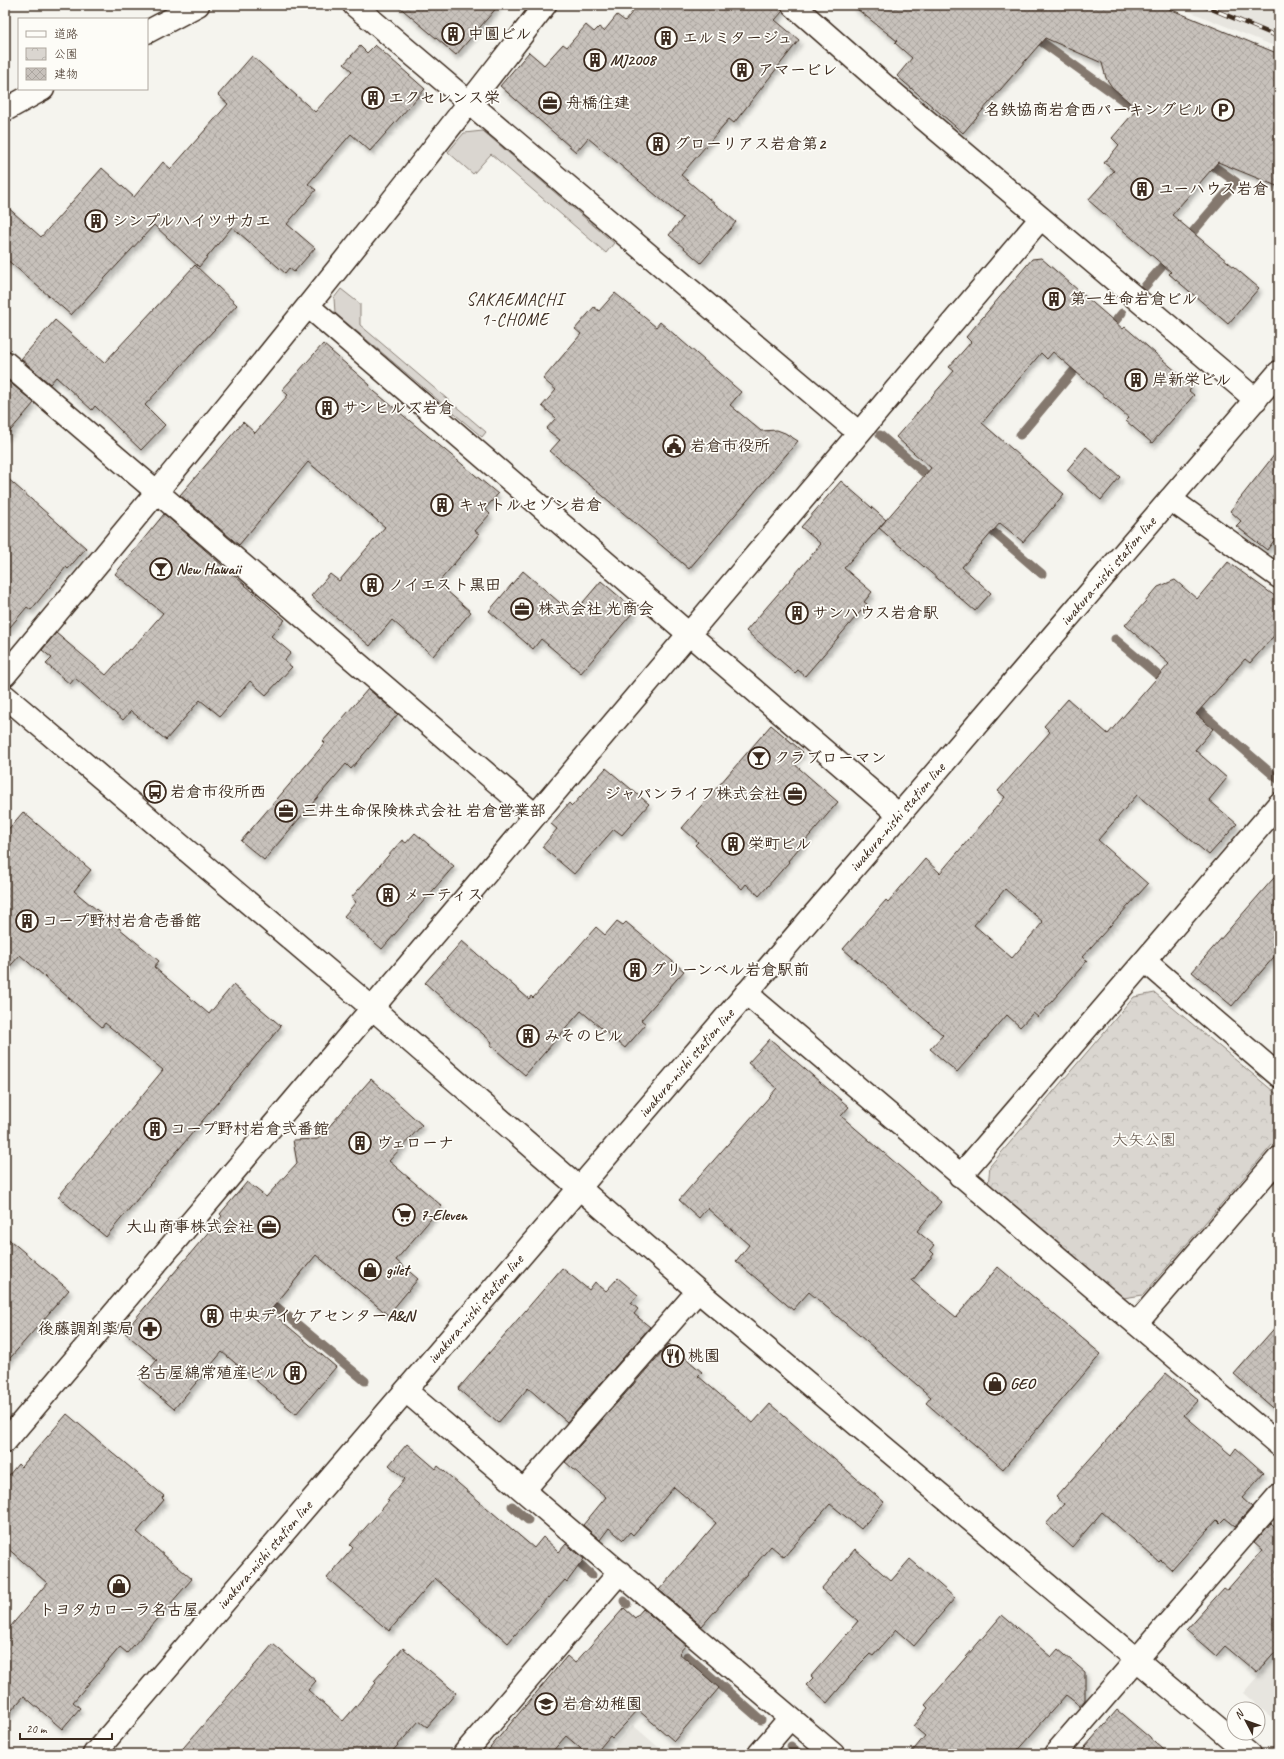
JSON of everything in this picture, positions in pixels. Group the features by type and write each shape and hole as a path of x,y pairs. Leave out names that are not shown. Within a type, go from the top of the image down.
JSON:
{"street":[{"path":"148,31 198,5"},
{"path":"354,5 859,433"},
{"path":"5,675 158,492 308,306 470,103 545,5"},
{"path":"793,5 843,50 1256,400"},
{"path":"5,110 41,90"},
{"path":"5,1442 371,1007 1041,218"},
{"path":"308,306 899,815"},
{"path":"5,362 535,815"},
{"name":"iwakura-nishi station line","path":"94,1754 1279,372"},
{"path":"1170,499 1279,578"},
{"path":"5,696 371,1007 698,1291 1137,1658 1249,1754"},
{"path":"960,1176 1279,804"},
{"path":"1145,961 1279,1076"},
{"path":"746,993 1279,1445"},
{"path":"1136,1324 1279,1158"},
{"path":"524,1490 698,1291"},
{"path":"406,1391 833,1754"},
{"path":"1055,1754 1279,1495"},
{"path":"464,1754 620,1572"},
{"path":"759,1754 790,1718"}],"shaded area":[{"path":"1174,5 1279,5 1279,48"},
{"path":"1279,1652 1279,1724 1266,1713 1266,1701 1252,1701 1243,1693"},
{"name":"岩倉幼稚園","path":"543,1683 614,1746 633,1725 666,1754 482,1754"}],"green space":[{"path":"483,131 614,243 606,253 491,154 473,174 448,152 464,133"},
{"path":"341,289 360,304 360,325 486,432 482,437 335,313 334,298"},
{"name":"大矢公園","path":"1155,993 1279,1096 1279,1137 1143,1295 1123,1298 988,1186 990,1166 1134,997"}],"building":[{"name":"中圓ビル","path":"397,5 499,5 456,55"},
{"path":"638,5 781,5 783,11 775,20 799,40 734,123 729,119 681,175 736,222 701,263 669,235 683,218 588,138 576,152 500,86 529,52 544,65 563,44 567,47 586,25 594,32 599,27 604,31 617,15 625,21"},
{"path":"852,5 1160,5 1279,54 1279,187 1218,162 1172,215 1259,288 1228,324 1169,274 1171,272 1088,200 1114,171 1104,163 1119,145 1112,138 1137,109 1112,87 1106,78 1102,63 1045,38 963,133 897,76 912,58 895,43 897,41"},
{"path":"375,45 425,89 370,151 351,134 308,184 316,190 287,224 315,248 294,272 289,268 285,273 232,227 199,267 154,225 71,315 5,258 5,205 41,237 102,168 134,197 163,162 171,169 228,104 218,95 252,56 315,112 352,71 344,64 360,46 367,53"},
{"path":"1041,258 1123,329 1125,327 1193,386 1189,391 1194,395 1152,443 1126,421 1129,418 1053,352 1047,359 1041,353 982,423 1064,494 1023,542 1000,523 962,567 991,593 975,611 879,528 931,468 896,437 954,371 949,367 971,342 966,337 1032,259"},
{"path":"195,265 237,305 145,405 165,425 141,450 95,406 92,410 56,377 50,384 21,359 55,320 104,363"},
{"name":"岩倉市役所","path":"615,293 656,327 660,322 741,392 730,405 761,431 777,430 798,441 689,569 550,451 560,440 546,429 556,418 542,406 556,390 543,379 581,334 575,329 594,307 599,311"},
{"path":"323,344 370,385 369,387 498,494 485,509 490,514 475,531 479,534 438,583 471,612 433,656 392,620 370,646 311,596 330,574 339,581 385,527 308,462 239,545 180,495 243,422 255,433 288,395 282,390"},
{"path":"5,378 34,403 5,437"},
{"path":"1086,447 1120,477 1101,500 1067,470"},
{"path":"1279,449 1279,534 1267,550 1236,526 1241,521 1230,511"},
{"path":"5,476 86,548 68,569 66,567 31,610 27,607 5,633"},
{"path":"841,481 886,520 844,568 872,592 864,602 867,604 805,676 798,670 795,673 746,631 821,544 801,527"},
{"path":"164,514 285,620 271,636 291,653 284,661 292,667 266,695 250,681 220,716 200,700 166,740 131,711 123,720 75,678 70,684 46,664 52,658 42,650 56,633 106,675 129,649 131,650 163,613 115,574"},
{"path":"1228,562 1279,599 1279,630 1250,663 1245,659 1196,714 1213,729 1195,750 1227,778 1209,800 1237,824 1209,855 1137,795 1098,840 1148,884 1082,957 1087,961 1038,1017 1033,1013 1020,1027 1007,1015 957,1072 930,1049 943,1035 843,949 886,900 888,902 925,859 940,873 1005,797 998,791 1050,732 1044,726 1068,699 1108,734 1169,664 1125,625 1158,587 1175,580 1197,599","holes":["1005,889 1043,922 1012,958 974,925"]},
{"path":"523,571 573,614 601,581 635,610 581,673 541,639 533,649 489,611"},
{"path":"368,689 398,714 351,769 346,764 264,860 241,841 325,743 323,741"},
{"path":"771,725 803,752 793,763 838,802 759,896 746,884 742,889 695,845 698,842 682,828"},
{"path":"606,768 649,804 622,835 614,829 574,874 542,847 557,829 551,824 569,803 572,806"},
{"path":"23,812 91,870 74,891 159,961 154,967 209,1014 233,985 281,1026 106,1237 58,1197 163,1070 105,1023 102,1027 20,955 5,972 5,833"},
{"name":"メーティス","path":"415,833 454,866 382,949 344,916 356,902 351,898 402,840 406,843"},
{"path":"1279,872 1279,951 1232,1006 1192,972"},
{"path":"617,921 623,925 626,922 684,971 641,1020 646,1024 625,1048 581,1011 525,1075 490,1045 492,1042 425,983 462,941 529,999 531,996 533,998 596,927 605,935"},
{"path":"770,1039 849,1107 841,1116 941,1202 917,1231 934,1245 930,1250 934,1254 912,1281 956,1317 998,1267 1101,1354 1003,1469 926,1403 931,1397 809,1292 793,1310 736,1261 749,1245 707,1208 699,1218 679,1200 777,1088 748,1063"},
{"path":"371,1079 422,1125 389,1161 442,1206 396,1260 418,1279 388,1315 316,1255 270,1311 336,1367 296,1414 222,1352 174,1409 140,1380 157,1360 124,1332 222,1216 220,1214 247,1182 266,1197 297,1163 293,1140 318,1139"},
{"path":"5,1236 69,1290 5,1364"},
{"path":"562,1268 589,1290 595,1282 606,1291 618,1278 638,1295 631,1303 638,1309 634,1314 650,1327 567,1422 528,1388 498,1423 458,1389"},
{"path":"1279,1323 1279,1413 1234,1374"},
{"path":"669,1344 702,1372 698,1376 753,1423 770,1404 884,1502 861,1529 830,1504 784,1557 771,1546 702,1626 659,1590 716,1523 674,1487 633,1535 630,1532 623,1540 609,1528 600,1540 583,1525 606,1497 565,1462"},
{"path":"1166,1373 1198,1400 1184,1415 1231,1455 1236,1448 1264,1473 1242,1498 1252,1507 1235,1526 1225,1518 1220,1523 1217,1520 1172,1570 1161,1560 1159,1562 1102,1512 1072,1547 1046,1524 1064,1504 1056,1497"},
{"path":"67,1414 164,1496 162,1498 164,1500 137,1532 192,1579 127,1653 120,1647 73,1702 80,1708 62,1729 24,1696 5,1718 5,1633 47,1583 5,1546 5,1480 18,1464 21,1467"},
{"path":"407,1444 436,1469 438,1466 534,1548 543,1537 559,1552 566,1544 584,1559 567,1582 565,1580 549,1598 548,1597 508,1643 435,1578 389,1631 327,1578 353,1548 350,1545 389,1501 387,1500 405,1479 389,1465"},
{"path":"1271,1523 1279,1530 1279,1648 1257,1673 1225,1646 1216,1656 1186,1630 1224,1588 1227,1590 1262,1550 1254,1543"},
{"path":"855,1549 891,1581 910,1559 955,1598 914,1646 896,1630 873,1656 870,1654 860,1664 827,1703 806,1685 813,1678 811,1676 858,1621 821,1589"},
{"path":"624,1608 635,1618 643,1609 686,1645 679,1653 719,1688 674,1741 638,1710 612,1738 610,1736 595,1754 587,1754 566,1736 550,1754 485,1754 567,1656 575,1663"},
{"path":"1002,1615 1051,1657 1058,1649 1085,1672 1085,1700 1080,1706 1066,1695 1014,1754 910,1754 925,1736 913,1726 928,1708 925,1705"},
{"path":"273,1644 316,1681 308,1690 343,1721 376,1683 374,1681 403,1648 456,1693 427,1727 419,1721 390,1754 178,1754"},
{"path":"1117,1710 1169,1754 1079,1754"}],"waterway":[{"path":"1032,35 1145,116"},
{"path":"1185,241 1236,182 1205,160"},
{"path":"1141,291 1171,256"},
{"path":"1108,330 1122,313"},
{"path":"1020,435 1081,362"},
{"path":"880,435 935,482"},
{"path":"984,524 1042,574"},
{"path":"1115,639 1167,683"},
{"path":"1190,703 1279,780"},
{"path":"266,1298 365,1381"},
{"path":"512,1506 528,1520"},
{"path":"571,1556 592,1575"},
{"path":"624,1601 627,1604"},
{"path":"687,1656 761,1720"},
{"path":"791,1746 800,1754"}],"railway":[{"path":"1202,5 1279,37"}],"place":[{"name":"中圓ビル","path":"453,34"},
{"name":"エルミタージュ","path":"666,38"},
{"name":"MJ2008","path":"595,60"},
{"name":"アマービレ","path":"742,70"},
{"name":"エクセレンス栄","path":"373,98"},
{"name":"舟橋住建","path":"550,103"},
{"name":"名鉄協商岩倉西パーキングビル","path":"1223,110"},
{"name":"グローリアス岩倉第2","path":"658,144"},
{"name":"ユーハウス岩倉","path":"1142,189"},
{"name":"シンプルハイツサカエ","path":"96,221"},
{"name":"第一生命岩倉ビル","path":"1054,299"},
{"name":"岸新栄ビル","path":"1136,380"},
{"name":"サンヒルズ岩倉","path":"327,408"},
{"name":"岩倉市役所","path":"674,446"},
{"name":"キャトルセゾン岩倉","path":"442,505"},
{"name":"New Hawaii","path":"161,569"},
{"name":"ノイエスト黒田","path":"372,585"},
{"name":"株式会社 光商会","path":"522,609"},
{"name":"サンハウス岩倉駅","path":"797,613"},
{"name":"クラブローマン","path":"759,758"},
{"name":"岩倉市役所西","path":"155,792"},
{"name":"ジャパンライフ株式会社","path":"795,794"},
{"name":"三井生命保険株式会社 岩倉営業部","path":"286,811"},
{"name":"栄町ビル","path":"733,844"},
{"name":"メーティス","path":"388,895"},
{"name":"コープ野村岩倉壱番館","path":"27,921"},
{"name":"グリーンベル岩倉駅前","path":"635,970"},
{"name":"みそのビル","path":"528,1036"},
{"name":"コープ野村岩倉弐番館","path":"155,1129"},
{"name":"ヴェローナ","path":"360,1143"},
{"name":"7-Eleven","path":"404,1215"},
{"name":"大山商事株式会社","path":"269,1227"},
{"name":"gilet","path":"370,1270"},
{"name":"中央デイケアセンターA&N","path":"212,1316"},
{"name":"後藤調剤薬局","path":"150,1329"},
{"name":"桃園","path":"673,1356"},
{"name":"名古屋綿常殖産ビル","path":"295,1373"},
{"name":"GEO","path":"995,1384"},
{"name":"トヨタカローラ名古屋","path":"119,1586"},
{"name":"岩倉幼稚園","path":"546,1704"}],"district":[{"name":"SAKAEMACHI 1-CHOME","path":"515,309"}]}
